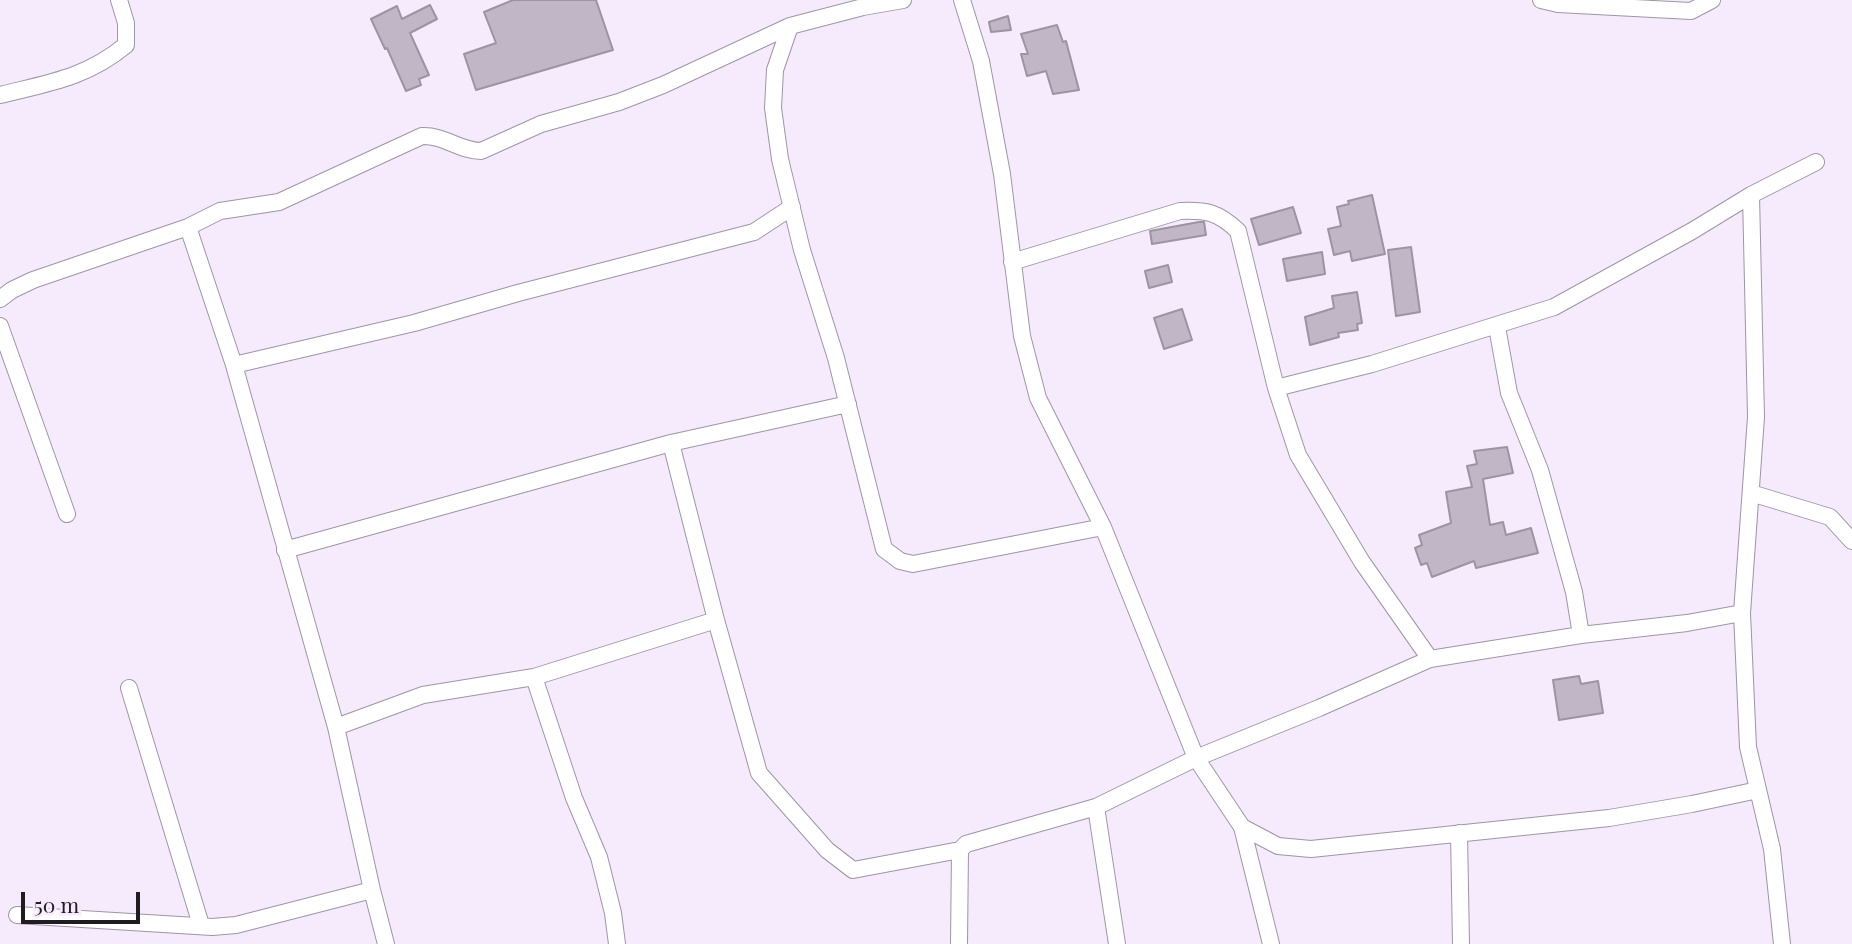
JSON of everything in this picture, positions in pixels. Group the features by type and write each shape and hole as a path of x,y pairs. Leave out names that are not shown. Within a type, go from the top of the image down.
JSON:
{"street":[{"path":"0,95 75,76 106,62 126,45 126,23 119,0"},
{"path":"0,299 33,280 188,227 220,211 279,202 422,136 435,136 472,151 481,151 541,124 619,102 663,85 790,26 863,7 903,0"},
{"path":"962,0 983,74 1002,174 1022,336 1038,398 1103,527 1196,758 1242,827 1271,944"},
{"path":"1541,0 1558,4 1692,11 1712,0"},
{"path":"790,26 775,70 773,108 780,159 848,404 884,549 900,561 913,564 1103,527"},
{"path":"1276,388 1372,364 1554,307 1692,231 1751,195 1816,162"},
{"path":"1751,195 1756,417 1742,613 1748,747 1772,849 1782,944"},
{"path":"234,365 414,323 518,293 743,235 762,228 792,207"},
{"path":"1012,262 1180,211 1204,210 1225,219 1238,232 1276,388 1298,455 1362,562 1430,659"},
{"path":"188,227 234,365 336,727 386,944"},
{"path":"0,326 67,514"},
{"path":"1497,327 1509,393 1540,470 1574,592 1581,635"},
{"path":"285,550 671,443 848,404"},
{"path":"671,443 716,620 759,773 827,850 853,870 960,850 966,844 1096,807 1196,758 1430,659 1742,613"},
{"path":"1751,492 1830,517 1852,541"},
{"path":"336,727 423,695 534,677 716,620"},
{"path":"534,677 574,797 599,857 613,913 617,944"},
{"path":"129,688 201,926"},
{"path":"1242,827 1278,846 1311,849 1609,818 1758,790"},
{"path":"1096,807 1117,944"},
{"path":"1459,833 1461,944"},
{"path":"959,944 960,850"},
{"path":"17,915 201,926 236,925 372,890"}],"building":[{"path":"513,0 596,0 613,50 476,90 464,54 496,43 484,12"},
{"path":"430,5 437,19 410,33 429,75 419,79 421,85 406,91 371,19 397,6 402,19"},
{"path":"1008,16 1011,30 991,32 989,22"},
{"path":"1057,25 1063,42 1066,41 1079,90 1053,94 1046,71 1027,76 1021,54 1028,54 1021,34"},
{"path":"1372,195 1385,254 1352,261 1350,251 1334,255 1328,229 1341,226 1337,207 1349,204 1348,201"},
{"path":"1293,207 1301,233 1259,245 1251,219"},
{"path":"1204,222 1206,235 1152,244 1150,231"},
{"path":"1411,247 1420,312 1396,316 1388,250"},
{"path":"1322,252 1325,274 1287,281 1283,259"},
{"path":"1168,265 1172,282 1149,288 1145,271"},
{"path":"1357,292 1362,323 1357,324 1358,330 1338,333 1339,337 1310,345 1305,317 1334,308 1332,296"},
{"path":"1182,309 1192,340 1164,349 1154,318"},
{"path":"1507,447 1513,473 1483,479 1490,525 1503,522 1506,535 1531,528 1538,553 1476,568 1474,561 1432,577 1427,563 1421,565 1415,548 1422,545 1419,535 1451,523 1446,492 1472,487 1467,466 1477,464 1474,451"},
{"path":"1579,676 1581,684 1598,681 1603,713 1559,720 1553,680"}]}
